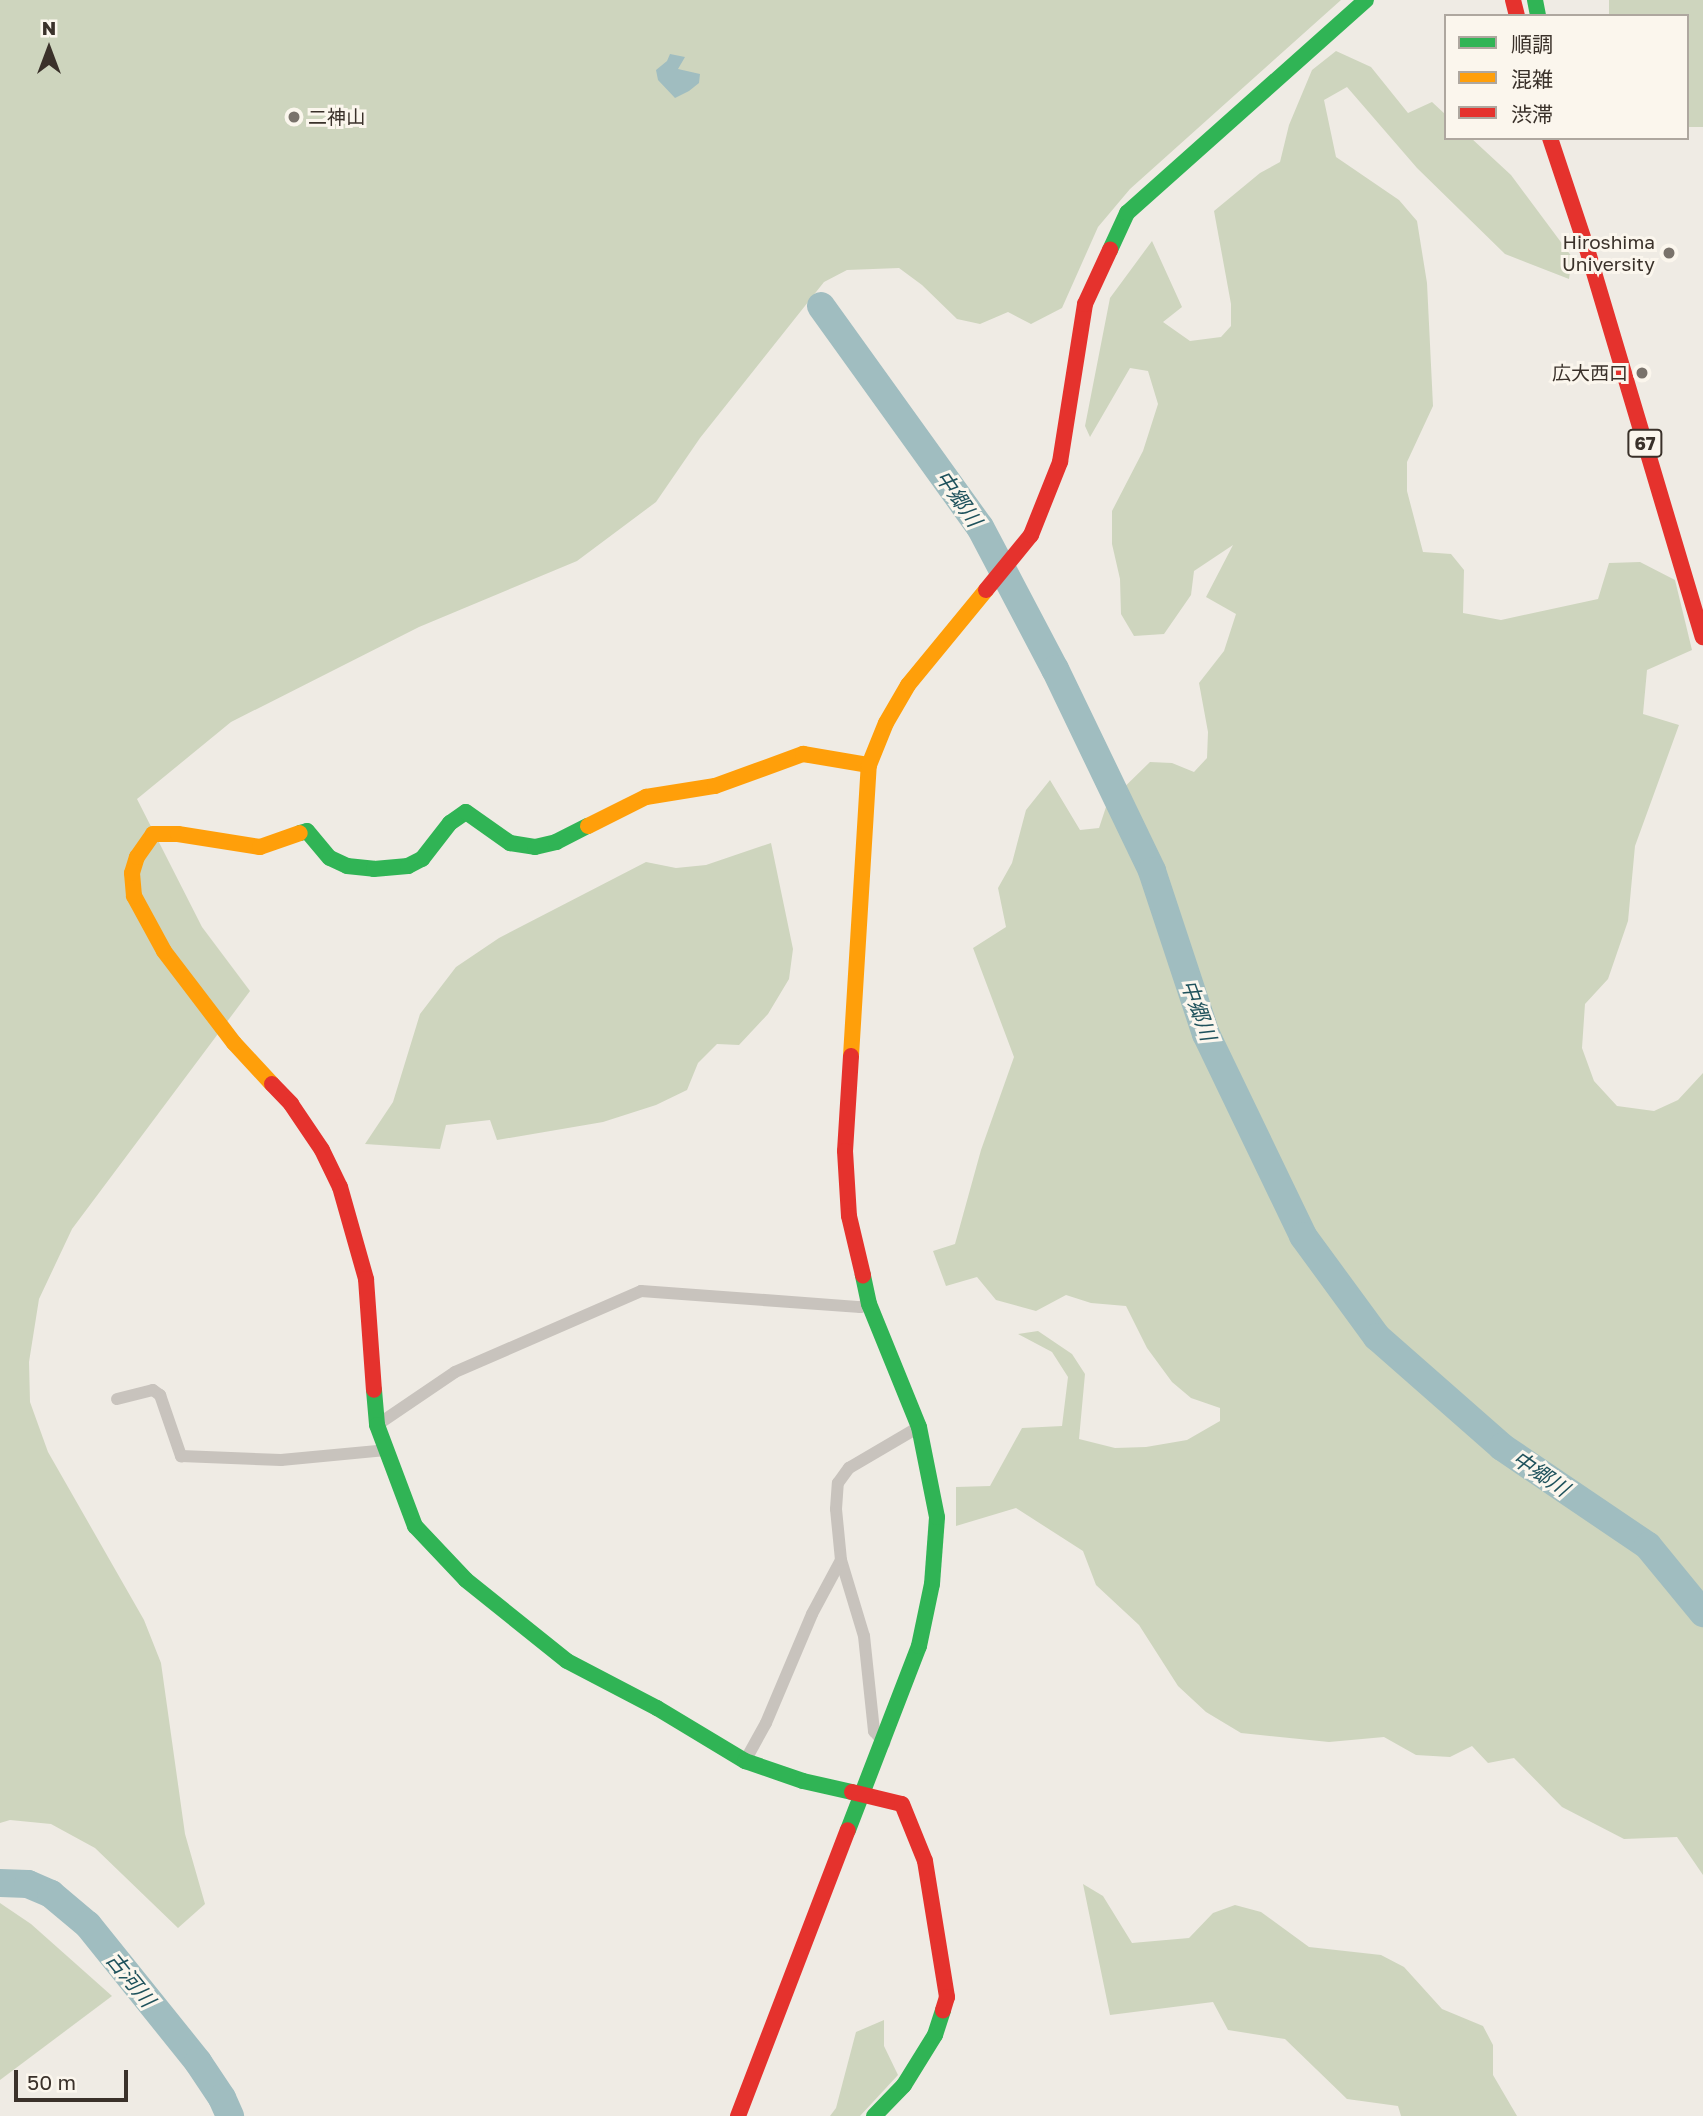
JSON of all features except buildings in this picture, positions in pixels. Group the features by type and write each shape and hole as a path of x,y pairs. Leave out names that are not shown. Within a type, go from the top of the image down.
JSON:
{"street":[{"path":"738,2116 800,1948 884,1743 919,1646 932,1584 937,1517 919,1427 869,1304 849,1216 845,1152 869,765 886,723 908,685 1031,534 1060,462 1085,304 1127,212 1366,0"},
{"name":"67","path":"1551,140 1587,249 1703,637"},
{"name":"67","path":"1563,140 1587,249"},
{"path":"869,765 803,754 715,786 646,797 556,842 535,847 510,843 466,812 450,823 422,859 408,866 374,869 346,866 330,858 307,831 260,847 178,834 153,834 137,857 132,873 134,895 147,922 201,1002 291,1104 322,1150 341,1187 366,1279 377,1425 415,1526 466,1580 567,1661 657,1709 745,1761 803,1781 902,1804 925,1861 947,1997 934,2035 904,2085 874,2116"},
{"path":"377,1425 455,1372 641,1291 860,1307 869,1304"},
{"path":"117,1399 153,1391 160,1395 181,1456 281,1460 386,1450"},
{"path":"884,1743 874,1731 864,1636 841,1560 836,1509 838,1483 849,1468 919,1427"},
{"path":"745,1761 766,1723 812,1614 841,1560"}],"green space":[{"path":"0,0 1341,0 1130,189 1098,227 1062,308 1031,324 1008,312 980,324 957,319 922,285 899,268 847,270 824,282 700,438 656,502 577,561 419,627 231,722 137,799 202,927 250,991 72,1229 39,1299 29,1362 30,1402 48,1452 144,1620 161,1663 185,1834 205,1904 178,1928 95,1848 51,1824 10,1820 0,1823"},
{"path":"1609,0 1703,0 1703,127 1689,127 1689,14 1609,14"},
{"path":"1336,51 1371,67 1408,113 1432,102 1444,113 1444,140 1473,140 1511,175 1572,257 1569,279 1505,254 1417,168 1347,87 1324,100 1336,157 1399,200 1417,221 1427,283 1433,406 1407,462 1407,491 1423,552 1451,554 1464,570 1463,613 1501,620 1598,599 1609,563 1640,562 1675,580 1692,650 1647,670 1643,714 1679,725 1635,846 1628,921 1608,979 1585,1004 1582,1048 1594,1081 1617,1106 1654,1111 1678,1100 1703,1073 1703,1875 1677,1837 1624,1839 1562,1807 1514,1758 1488,1763 1472,1746 1450,1757 1416,1755 1384,1737 1329,1742 1241,1733 1206,1712 1178,1686 1139,1625 1096,1585 1083,1551 1016,1508 956,1526 956,1487 990,1486 1022,1428 1062,1426 1068,1377 1052,1352 1018,1334 1038,1331 1072,1354 1085,1374 1079,1439 1115,1448 1146,1447 1187,1440 1220,1421 1220,1408 1191,1398 1172,1382 1147,1348 1126,1306 1091,1303 1066,1295 1036,1311 996,1300 977,1277 946,1286 933,1251 955,1244 981,1150 1014,1057 973,948 1006,927 998,888 1012,863 1026,810 1050,780 1080,830 1099,828 1107,804 1150,762 1172,763 1194,772 1207,758 1208,732 1199,683 1224,651 1236,614 1206,597 1233,545 1194,571 1191,595 1164,634 1134,636 1121,614 1120,579 1112,544 1112,511 1143,451 1158,404 1148,371 1130,368 1090,437 1085,426 1110,298 1152,241 1182,307 1163,322 1190,341 1221,337 1231,326 1231,304 1214,211 1260,173 1280,162 1289,125 1312,70"},
{"path":"771,843 793,949 789,979 768,1014 739,1045 717,1044 698,1063 687,1090 656,1105 603,1122 497,1140 490,1120 446,1125 440,1149 365,1144 393,1102 420,1014 456,967 499,938 646,862 676,868 706,865"},
{"path":"1083,1884 1103,1896 1132,1943 1189,1938 1213,1913 1235,1905 1261,1912 1309,1947 1381,1955 1404,1967 1442,2009 1483,2026 1493,2045 1493,2075 1517,2116 1401,2116 1398,2106 1347,2099 1285,2039 1228,2030 1213,2002 1110,2015"},
{"path":"0,1903 31,1924 112,1996 0,2080"},
{"path":"884,2020 884,2046 898,2075 860,2116 830,2116 836,2108 856,2032"}],"water":[{"path":"670,54 685,57 678,69 700,74 699,83 675,98 658,80 656,70 667,61"}],"waterway":[{"name":"中郷川","path":"821,306 980,527 1055,669 1152,871 1206,1034 1303,1236 1377,1337 1502,1447 1648,1546 1703,1613"},
{"name":"古河川","path":"0,1883 28,1884 51,1894 88,1925 198,2062 222,2098 230,2116"}],"traffic: fast":[{"path":"1110,250 1127,213 1366,0"},
{"path":"1535,0 1538,14"},
{"path":"300,833 307,831 330,858 347,866 374,869 408,866 422,859 450,823 466,812 510,843 535,847 556,842 588,826"},
{"path":"848,1830 919,1646 932,1584 937,1517 919,1427 869,1304 863,1275"},
{"path":"374,1390 377,1425 415,1526 466,1580 567,1661 657,1708 745,1761 803,1781 852,1792"},
{"path":"874,2116 904,2085 935,2035 943,2010"}],"traffic: slow":[{"path":"851,1056 869,765 886,723 908,685 986,590"},
{"path":"588,826 646,797 715,786 803,754 869,765"},
{"path":"272,1084 234,1043 164,951 134,896 132,873 137,857 153,834 178,834 260,847 300,833"}],"traffic: jam":[{"path":"1513,0 1516,14"},
{"path":"1551,140 1587,249 1703,637"},
{"path":"986,590 1031,535 1060,462 1085,304 1110,250"},
{"path":"851,1056 845,1151 849,1216 863,1275"},
{"path":"272,1084 291,1104 322,1150 340,1187 366,1279 374,1390"},
{"path":"852,1792 902,1804 925,1861 947,1997 943,2010"},
{"path":"738,2116 848,1830"}],"place":[{"name":"二神山","path":"294,117"},
{"name":"Hiroshima University","path":"1669,253"},
{"name":"広大西口","path":"1642,373"}]}
